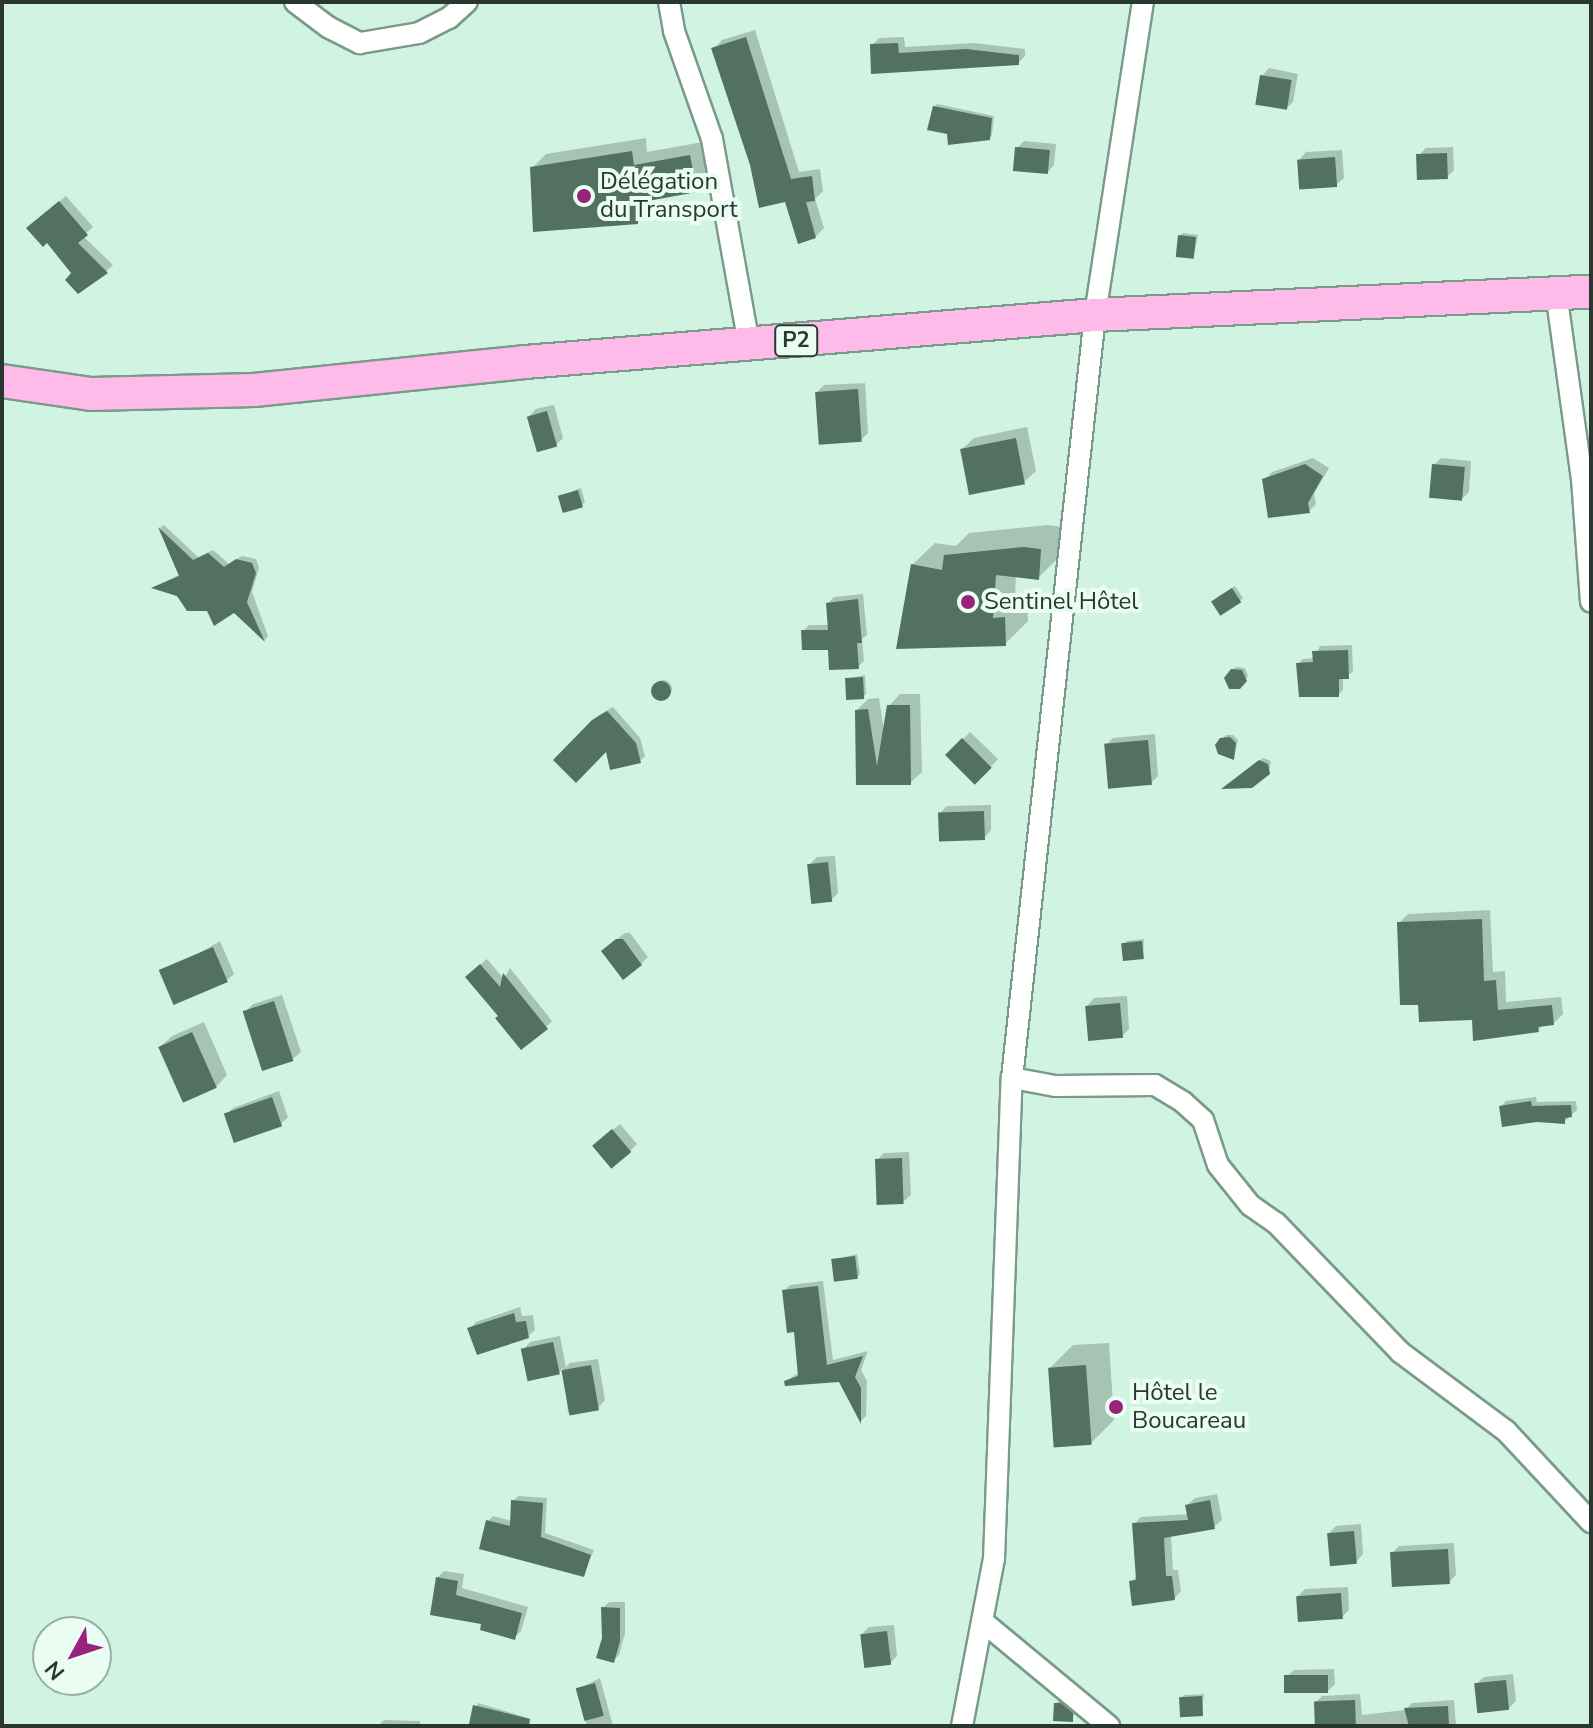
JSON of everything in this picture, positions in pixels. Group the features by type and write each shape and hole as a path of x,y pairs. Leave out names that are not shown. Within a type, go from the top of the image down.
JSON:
{"main road":[{"name":"P2","path":"2,381 91,394 254,390 525,362 1095,315 1591,292"}],"street":[{"path":"295,2 328,27 360,43 419,33 449,18 467,2"},
{"path":"669,2 674,31 712,139 749,345"},
{"path":"962,1726 994,1559 1012,1078 1095,315 1143,2"},
{"path":"1556,292 1582,479 1591,602"},
{"path":"1012,1078 1055,1086 1155,1085 1183,1102 1203,1120 1218,1165 1250,1205 1276,1223 1400,1352 1506,1431 1591,1522"},
{"path":"982,1621 1109,1726"}],"building":[{"path":"746,37 791,179 812,176 815,201 806,202 816,238 798,244 785,202 759,208 750,165 711,48"},
{"path":"898,43 899,53 966,49 1019,55 1019,65 871,74 870,44"},
{"path":"1260,75 1292,80 1287,110 1255,105"},
{"path":"933,106 992,118 990,140 948,145 947,134 927,130"},
{"path":"1015,147 1050,150 1048,174 1013,171"},
{"name":"Délégation du Transport","path":"632,151 634,165 690,155 697,192 637,203 638,224 533,232 530,167"},
{"path":"1447,153 1448,179 1417,180 1416,154"},
{"path":"1335,157 1337,187 1299,190 1297,160"},
{"path":"59,201 88,235 78,243 108,273 78,294 65,280 71,273 47,243 43,247 26,228"},
{"path":"1178,235 1196,237 1194,259 1176,257"},
{"path":"858,389 862,442 819,445 815,392"},
{"path":"547,411 557,447 537,452 527,417"},
{"path":"1016,438 1025,484 969,495 960,449"},
{"path":"1305,464 1323,476 1308,503 1310,513 1268,518 1262,479"},
{"path":"1432,464 1465,467 1462,501 1429,498"},
{"path":"578,490 583,507 563,513 558,496"},
{"path":"158,527 193,560 208,553 224,567 236,559 252,563 256,573 247,602 265,642 234,613 214,626 207,611 187,611 177,596 151,588 179,576"},
{"path":"1023,547 1041,549 1039,580 996,575 993,618 1005,617 1006,646 896,649 911,564 942,570 944,555"},
{"path":"1232,588 1241,602 1220,616 1211,602"},
{"path":"858,599 862,643 857,643 859,669 829,670 828,650 802,650 801,630 828,630 826,603"},
{"path":"1348,650 1349,679 1339,679 1339,697 1299,697 1296,663 1313,662 1312,651"},
{"path":"1231,669 1242,670 1247,681 1240,689 1229,689 1224,678"},
{"path":"863,677 864,699 846,700 845,678"},
{"path":"661,681 668,684 671,691 668,698 661,701 654,698 651,691 654,684"},
{"path":"887,705 910,705 911,785 856,785 855,710 868,709 877,766"},
{"path":"607,711 636,743 641,763 610,770 606,752 576,783 553,760 592,720"},
{"path":"1230,737 1236,743 1234,760 1218,754 1215,745 1220,738"},
{"path":"962,738 992,768 975,785 945,755"},
{"path":"1148,740 1152,785 1108,789 1104,744"},
{"path":"1259,760 1268,764 1270,774 1252,788 1221,789"},
{"path":"984,811 985,840 939,842 938,813"},
{"path":"828,862 832,902 811,904 807,864"},
{"path":"1482,919 1484,981 1496,980 1498,1010 1552,1005 1554,1025 1538,1027 1539,1032 1473,1041 1472,1020 1419,1022 1418,1005 1400,1005 1397,922"},
{"path":"616,939 623,939 642,965 623,980 601,951"},
{"path":"1142,941 1144,959 1123,961 1121,943"},
{"path":"213,947 228,982 174,1005 159,970"},
{"path":"480,964 500,987 503,973 548,1029 521,1050 495,1018 498,1016 465,977"},
{"path":"274,1001 293,1061 262,1071 243,1011"},
{"path":"1120,1003 1123,1038 1088,1041 1085,1006"},
{"path":"192,1032 217,1088 183,1103 158,1047"},
{"path":"272,1097 282,1126 234,1143 224,1114"},
{"path":"1531,1101 1532,1106 1571,1105 1572,1117 1565,1118 1565,1124 1537,1122 1502,1127 1499,1106"},
{"path":"612,1129 631,1152 611,1169 592,1146"},
{"path":"902,1158 904,1204 877,1205 875,1159"},
{"path":"855,1256 858,1279 834,1282 831,1259"},
{"path":"818,1286 827,1365 863,1356 855,1377 861,1388 861,1424 839,1382 785,1386 784,1381 798,1376 794,1332 787,1333 782,1290"},
{"path":"514,1313 516,1322 526,1321 529,1338 477,1355 467,1328"},
{"path":"553,1342 560,1374 528,1381 521,1349"},
{"path":"591,1365 599,1410 569,1416 561,1370"},
{"path":"1086,1365 1092,1445 1054,1447 1048,1368"},
{"path":"511,1500 543,1503 541,1537 591,1555 584,1577 479,1549 486,1520 510,1526"},
{"path":"1210,1500 1215,1529 1164,1538 1166,1576 1172,1576 1175,1600 1132,1606 1129,1581 1136,1580 1132,1523 1188,1520 1185,1505"},
{"path":"1354,1531 1357,1564 1330,1566 1327,1533"},
{"path":"1448,1549 1450,1584 1392,1587 1390,1552"},
{"path":"436,1577 458,1581 456,1595 522,1613 515,1640 480,1630 481,1624 430,1615"},
{"path":"1341,1593 1343,1619 1298,1622 1296,1596"},
{"path":"601,1607 620,1608 620,1641 614,1663 596,1658 602,1638"},
{"path":"887,1631 891,1665 864,1668 860,1634"},
{"path":"1284,1675 1328,1675 1328,1693 1284,1693"},
{"path":"1506,1680 1509,1710 1477,1713 1474,1683"},
{"path":"595,1683 604,1716 584,1721 576,1688"},
{"path":"1202,1696 1203,1716 1180,1717 1179,1697"},
{"path":"1355,1700 1356,1726 1315,1726 1314,1701"},
{"path":"1054,1703 1061,1703 1073,1713 1073,1722 1053,1721"},
{"path":"473,1705 530,1719 529,1726 469,1724"},
{"path":"1448,1706 1449,1726 1409,1726 1404,1708"}],"place":[{"name":"Délégation du Transport","path":"584,196"},
{"name":"Sentinel Hôtel","path":"968,602"},
{"name":"Hôtel le Boucareau","path":"1116,1407"}]}
